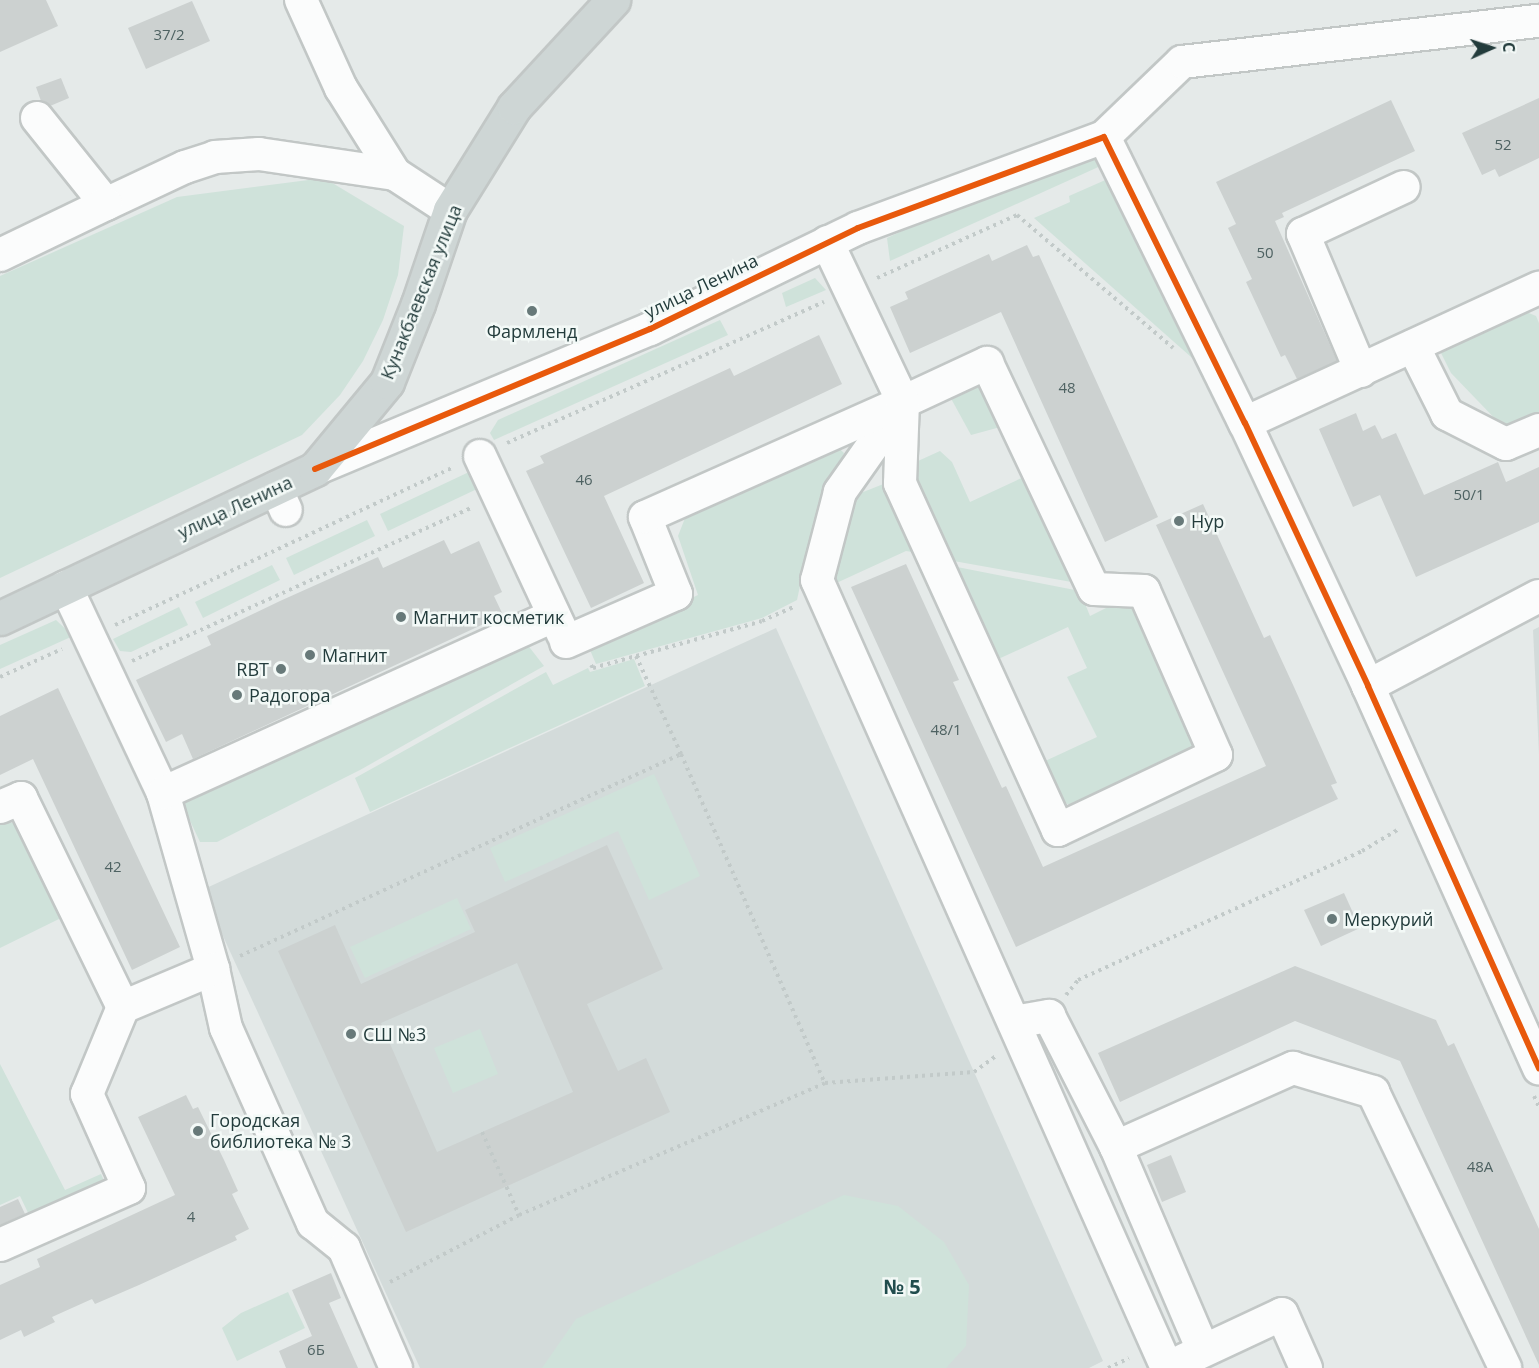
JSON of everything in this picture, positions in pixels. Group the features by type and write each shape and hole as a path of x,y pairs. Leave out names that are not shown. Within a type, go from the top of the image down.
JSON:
{"main road":[{"name":"Кунакбаевская улица","path":"315,470 387,382 418,304 450,210 513,107 613,0"},
{"name":"улица Ленина","path":"0,618 66,587 281,499 315,470"}],"street":[{"path":"301,0 341,88 395,174"},
{"path":"1539,21 1182,62 1104,137 1245,423 1368,686 1539,1068"},
{"path":"37,118 106,204"},
{"name":"улица Ленина","path":"315,470 650,329 827,242 1104,137"},
{"path":"0,255 185,167 237,154 282,156 395,174 450,210"},
{"path":"1361,371 1303,234 1404,187"},
{"path":"163,793 571,644 676,594 645,518 903,402 987,363 1094,590 1144,591 1216,755 1058,830 900,483 903,402 827,242"},
{"path":"1245,423 1413,346 1537,293"},
{"path":"1413,346 1447,414 1506,444 1539,430"},
{"path":"903,402 840,492 817,580 1167,1368 1281,1314 1306,1368"},
{"path":"480,456 571,644"},
{"path":"66,587 163,793 213,969 226,1028 313,1222 344,1248 396,1368"},
{"path":"1368,686 1539,596"},
{"path":"0,807 21,798 123,1007"},
{"path":"0,1245 129,1188 87,1094 123,1007 213,969"},
{"path":"1018,1030 1049,1016 1116,1148 1203,1350"},
{"path":"1116,1148 1293,1068 1374,1092 1505,1368"}],"path":[{"path":"107,672 498,495"},
{"path":"571,644 593,668 762,621 823,594"},
{"path":"636,656 681,753 825,1083"},
{"path":"213,969 681,753"},
{"path":"1049,1016 1078,980 1362,852 1425,813"},
{"path":"364,1296 519,1215 825,1083 974,1072 1018,1030"},
{"path":"482,1132 519,1215"}],"shaded area":[{"path":"1072,152 1100,154 1105,164 890,261 887,238"},
{"path":"1119,174 1208,372 1034,218 1070,202 1069,196"},
{"path":"324,178 404,226 398,275 383,320 363,361 340,395 302,435 0,578 0,276 177,197"},
{"path":"815,278 826,290 786,307 782,293"},
{"path":"1519,309 1536,316 1539,323 1539,425 1530,429 1503,427 1451,373 1438,347"},
{"path":"720,320 728,335 494,440 490,433 498,420"},
{"path":"966,384 991,392 1004,426 971,435 948,393"},
{"path":"832,442 844,453 810,539 797,600 762,618 596,664 590,650 601,640 698,595 678,536 689,508"},
{"path":"940,451 952,462 970,502 1028,475 1077,583 948,560 915,486 914,470 918,461"},
{"path":"469,472 477,489 388,531 380,514"},
{"path":"886,483 925,554 906,551 832,585 848,498"},
{"path":"367,520 375,536 294,575 286,558"},
{"path":"272,565 280,580 203,618 195,602"},
{"path":"952,566 1080,591 1090,616 1116,603 1141,606 1197,734 1193,752 1080,809 1065,803 1043,762 1097,737 1067,677 1087,668 1068,627 994,661"},
{"path":"179,607 188,625 131,652 120,651 113,639"},
{"path":"56,620 73,636 0,669 0,645"},
{"path":"1539,627 1539,754 1533,630"},
{"path":"776,628 1103,1361 1089,1368 420,1368 202,890"},
{"path":"523,639 544,666 360,770 217,842 200,842 178,795"},
{"path":"634,659 645,686 370,812 355,778 546,672 553,685 588,668 590,672"},
{"path":"654,774 700,876 649,900 618,831 505,882 490,848"},
{"path":"0,819 19,826 61,918 0,948"},
{"path":"457,898 471,929 365,978 350,947"},
{"path":"480,1029 498,1074 453,1093 434,1048"},
{"path":"0,1064 65,1190 101,1174 106,1185 31,1219 20,1196 0,1205"},
{"path":"844,1195 898,1206 944,1242 969,1285 966,1346 946,1368 542,1368 576,1319"},
{"path":"288,1292 305,1328 237,1361 222,1328 241,1313"}],"building":[{"path":"0,0 46,0 58,26 0,52"},
{"path":"192,1 210,41 146,69 128,28"},
{"path":"61,78 69,98 50,106 41,101 36,87"},
{"path":"1539,98 1539,158 1499,177 1495,169 1482,175 1462,133"},
{"path":"1391,100 1415,151 1282,213 1284,217 1275,221 1337,361 1297,379 1285,355 1281,357 1246,282 1252,279 1228,228 1236,224 1216,182"},
{"path":"1027,245 1033,257 1039,255 1158,517 1105,542 1001,312 910,353 890,307 908,299 905,292 989,254 992,261"},
{"path":"819,335 842,384 604,496 644,583 591,608 526,471 544,463 540,456 730,368 734,376"},
{"path":"1356,413 1363,431 1375,425 1382,439 1396,433 1424,495 1498,462 1506,482 1539,467 1539,522 1416,577 1380,495 1353,507 1319,429"},
{"path":"1203,504 1264,638 1270,635 1294,687 1337,783 1331,785 1338,799 1016,947 851,587 906,564 959,680 953,682 1002,788 1006,786 1043,867 1266,766 1156,525"},
{"path":"444,540 451,554 479,541 502,592 494,596 503,615 193,759 182,734 166,742 136,680 211,645 207,636 280,601 378,557 383,568"},
{"path":"58,688 180,947 132,970 33,759 0,775 0,716"},
{"name":"СШ №3","path":"607,845 663,969 587,1004 618,1071 646,1058 670,1112 406,1232 278,951 335,925 361,984 475,932 465,910","holes":["517,963 573,1092 437,1152 381,1023"]},
{"name":"Меркурий","path":"1344,893 1360,928 1321,946 1304,910"},
{"path":"1295,966 1436,1020 1448,1046 1454,1043 1539,1229 1539,1365 1400,1061 1295,1021 1120,1102 1098,1053"},
{"path":"186,1095 193,1109 198,1107 224,1160 238,1191 232,1194 249,1229 235,1236 237,1240 139,1285 95,1304 92,1299 52,1317 55,1322 24,1337 21,1330 0,1340 0,1285 40,1267 37,1259 175,1195 138,1117"},
{"path":"1171,1155 1186,1192 1162,1202 1147,1165"},
{"path":"18,1199 25,1214 0,1225 0,1207"},
{"path":"331,1273 341,1298 329,1303 358,1368 286,1368 279,1351 312,1336 292,1290"}],"cycle path":[{"path":"315,469 650,329 858,228 1104,137 1245,423 1368,686 1539,1068"}],"place":[{"name":"Фармленд","path":"532,311"},
{"name":"Нур","path":"1179,521"},
{"name":"Магнит косметик","path":"401,617"},
{"name":"Магнит","path":"310,655"},
{"name":"RBT","path":"281,669"},
{"name":"Радогора","path":"237,695"},
{"name":"Меркурий","path":"1332,919"},
{"name":"СШ №3","path":"351,1034"},
{"name":"Городская библиотека № 3","path":"198,1131"}],"district":[{"name":"№ 5","path":"902,1286"}]}
